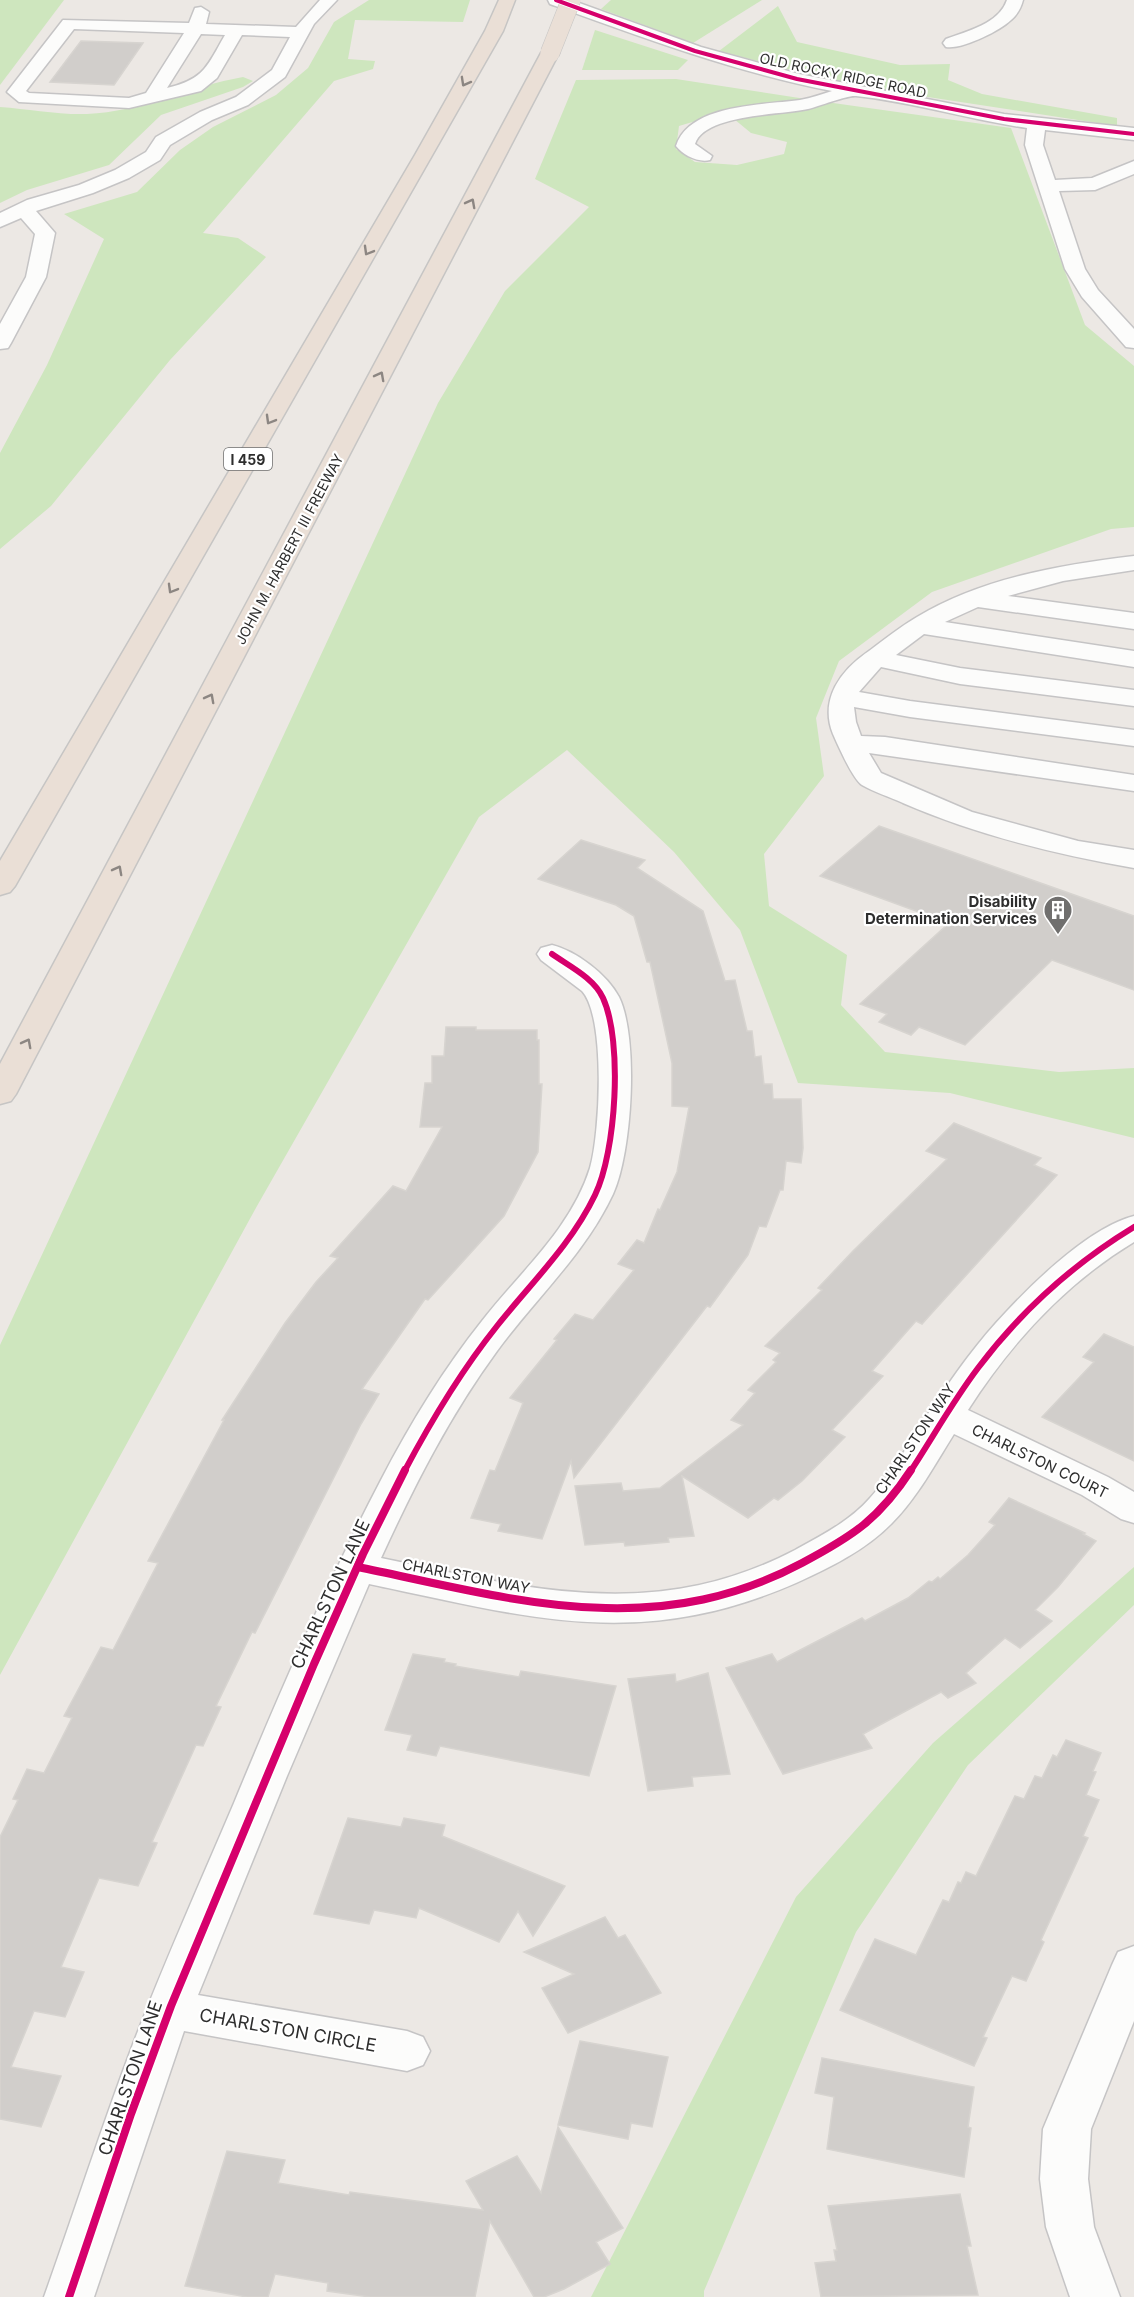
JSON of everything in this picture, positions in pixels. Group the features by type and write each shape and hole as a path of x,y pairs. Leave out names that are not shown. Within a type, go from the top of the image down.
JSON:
{"highway":[{"name":"I 459","path":"0,886 494,31 507,0"},
{"name":"JOHN M. HARBERT III FREEWAY","path":"0,1094 550,53 571,0"}],"street":[{"path":"0,221 24,209 86,189 122,174 153,156 163,141 206,116 242,101 279,73 300,32 329,0"},
{"name":"OLD ROCKY RIDGE ROAD","path":"556,0 704,53 788,77 850,91 1036,124 1134,134"},
{"path":"952,43 1003,19 1014,8 1015,0"},
{"path":"236,30 212,74 195,87 129,103 25,98 16,92 69,24 300,32"},
{"path":"153,97 196,28"},
{"path":"703,156 691,151 685,146 684,141 690,131 704,124 737,114 803,104 850,91"},
{"path":"1036,124 1035,145 1075,269 1089,293 1133,340"},
{"path":"1048,186 1095,184 1134,167"},
{"path":"0,343 36,277 45,233 24,209"},
{"path":"1134,563 1020,582 932,618 892,643 875,658 857,675 841,702 843,723 870,778 962,818 1076,849 1134,859"},
{"path":"976,599 1134,621"},
{"path":"919,626 1134,659"},
{"path":"875,658 960,676 1134,698"},
{"path":"844,697 910,709 1134,738"},
{"path":"853,744 885,745 1134,783"},
{"name":"CHARLSTON LANE","path":"69,2297 170,2009 309,1675 358,1567 428,1428 464,1370 498,1324 561,1252 581,1224 607,1166 613,1133 614,1099 609,1013 603,998 590,981 552,954"},
{"name":"CHARLSTON WAY","path":"358,1567 497,1596 570,1608 626,1610 680,1604 728,1593 772,1579 842,1542 878,1514 909,1474 978,1368 1012,1327 1044,1293 1082,1261 1134,1227"},
{"name":"CHARLSTON COURT","path":"946,1415 1095,1486 1134,1509"},
{"path":"1095,2297 1070,2227 1064,2179 1067,2129 1134,1965"},
{"name":"CHARLSTON CIRCLE","path":"170,2009 407,2051"}],"green space":[{"path":"0,0 64,0 0,85"},
{"path":"369,0 470,0 463,22 355,20 348,59 375,61 373,69 334,81 203,233 238,238 266,257 170,360 51,506 0,549 0,453 47,365 104,239 64,214 137,192 180,150 213,127 276,95 308,68 334,22"},
{"path":"611,0 762,0 693,43 601,9"},
{"path":"778,6 797,42 900,65 950,64 948,80 982,94 1117,118 1117,126 849,85 719,51"},
{"path":"595,30 688,60 678,70 582,70"},
{"path":"243,77 253,81 243,87 161,115 109,165 27,190 0,203 0,107 66,114 107,112 127,109"},
{"path":"676,79 806,99 726,112 679,126 676,149 695,162 737,165 784,154 787,142 751,133 734,119 826,102 1011,128 1085,325 1134,366 1134,527 1111,529 932,592 839,661 816,718 824,776 764,854 769,906 847,955 841,1005 885,1052 1059,1072 1134,1068 1134,1138 950,1093 798,1083 740,930 674,852 567,750 479,817 257,1206 0,1675 0,1345 438,403 505,291 589,207 535,179 576,80"},
{"path":"1134,1567 1134,1605 968,1765 856,1932 704,2291 704,2297 591,2297 796,1897 933,1743"}],"building":[{"path":"81,41 143,43 114,85 50,82"},
{"name":"Disability Determination Services","path":"879,826 1134,916 1134,990 1052,960 965,1045 919,1027 911,1035 879,1022 887,1014 860,1004 949,923 820,876"},
{"path":"581,840 645,860 637,868 703,911 725,981 735,980 747,1031 752,1031 755,1057 761,1056 764,1084 772,1084 773,1099 801,1099 803,1148 801,1163 786,1161 783,1190 780,1190 766,1227 759,1226 748,1255 710,1307 707,1306 574,1478 571,1461 542,1539 498,1531 501,1524 471,1518 490,1470 495,1471 523,1403 510,1398 575,1314 593,1320 634,1270 618,1264 637,1240 644,1243 658,1209 660,1210 677,1172 689,1107 672,1106 672,1063 650,962 647,962 634,916 616,905 538,879"},
{"path":"446,1027 476,1027 476,1030 537,1030 539,1084 542,1084 538,1152 504,1216 428,1300 425,1299 362,1389 379,1394 361,1424 255,1633 252,1632 216,1706 221,1707 203,1746 196,1745 152,1842 157,1843 138,1886 99,1878 61,1967 84,1972 65,2017 34,2011 11,2067 61,2076 41,2127 0,2119 0,1837 18,1800 13,1799 27,1769 44,1773 72,1718 64,1716 101,1647 113,1650 158,1563 148,1561 224,1420 222,1420 285,1323 316,1282 338,1258 330,1256 393,1186 406,1191 442,1127 420,1127 425,1083 432,1083 432,1056 444,1056"},
{"path":"954,1123 1041,1158 1034,1165 1057,1175 922,1324 916,1321 872,1371 883,1376 832,1430 845,1437 802,1481 778,1500 774,1498 748,1518 682,1476 694,1536 668,1538 669,1542 625,1546 624,1542 585,1545 575,1486 621,1483 623,1491 660,1488 743,1425 731,1420 755,1393 748,1390 776,1362 773,1360 780,1353 765,1346 822,1290 818,1288 853,1251 947,1159 926,1151"},
{"path":"1104,1334 1134,1347 1134,1461 1042,1417 1094,1362 1083,1357"},
{"path":"1009,1498 1085,1533 1083,1534 1096,1541 1058,1587 1035,1610 1052,1621 1020,1648 1005,1638 966,1673 976,1683 948,1698 941,1692 863,1734 872,1748 783,1774 726,1668 772,1654 777,1662 862,1618 865,1621 908,1598 929,1581 932,1582 938,1577 940,1579 968,1555 995,1525 989,1522"},
{"path":"413,1654 445,1659 444,1662 456,1664 455,1666 519,1677 521,1671 616,1686 589,1776 440,1746 436,1756 407,1750 412,1735 385,1730"},
{"path":"708,1673 730,1774 692,1777 693,1786 648,1791 628,1679 675,1674 676,1682"},
{"path":"1066,1740 1101,1753 1086,1795 1099,1800 1083,1836 1088,1838 1041,1940 1044,1942 1026,1981 1012,1976 983,2037 987,2038 974,2066 840,2010 875,1939 916,1955 943,1900 949,1902 958,1882 961,1883 966,1872 976,1876 1015,1796 1024,1799 1035,1776 1042,1778 1053,1755 1057,1757"},
{"path":"348,1818 401,1827 404,1818 445,1825 442,1836 565,1886 533,1936 518,1911 499,1942 419,1908 416,1918 374,1910 369,1924 314,1914"},
{"path":"605,1917 618,1938 625,1935 661,1993 568,2033 542,1988 574,1974 524,1952"},
{"path":"580,2041 668,2057 652,2127 631,2123 628,2139 558,2125"},
{"path":"822,2058 974,2087 964,2177 827,2149 834,2097 815,2093"},
{"path":"558,2127 623,2228 596,2242 610,2264 564,2289 544,2297 534,2297 490,2221 475,2297 370,2297 327,2291 328,2283 275,2274 268,2297 247,2297 185,2286 227,2151 285,2160 278,2183 349,2195 350,2192 483,2210 466,2181 517,2156 541,2193"},
{"path":"960,2194 971,2246 967,2246 978,2295 821,2297 815,2263 836,2261 834,2250 837,2250 828,2206"}],"cycle path":[{"path":"556,0 695,51 797,79 1004,119 1134,134"},
{"path":"69,2297 131,2114 171,2006 282,1739 363,1554 410,1461 444,1402 495,1328 572,1235 585,1215 606,1169 612,1133 614,1082 608,1011 603,997 593,984 552,954"},
{"path":"358,1567 517,1601 604,1610 637,1609 702,1600 764,1580 794,1567 844,1540 877,1515 909,1474 960,1394 994,1347 1049,1289 1090,1256 1134,1227"}],"place":[{"name":"Disability Determination Services","path":"1058,936"}]}
